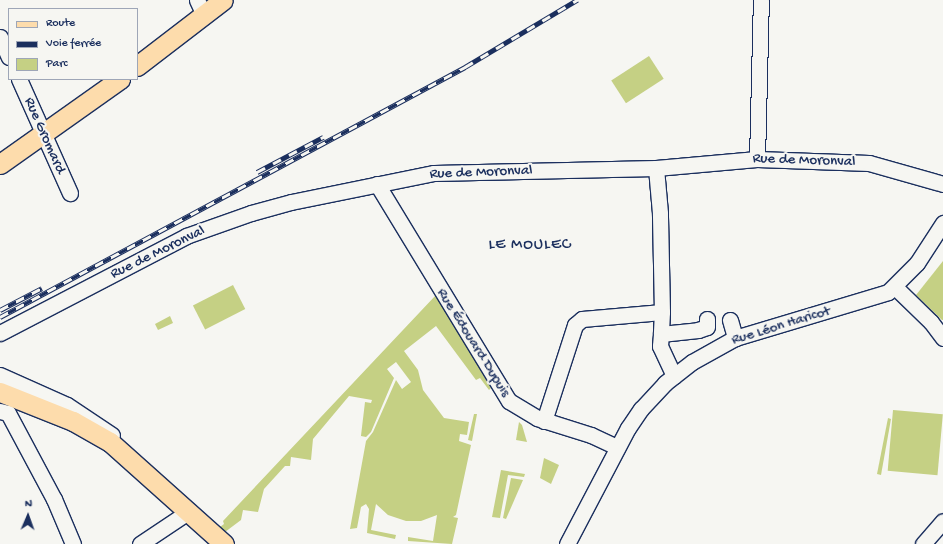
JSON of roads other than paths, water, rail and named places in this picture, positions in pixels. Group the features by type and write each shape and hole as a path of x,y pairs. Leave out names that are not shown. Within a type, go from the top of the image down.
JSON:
{"main road":[{"path":"138,65 200,7 223,0"},
{"path":"0,164 119,80"},
{"path":"5,403 86,428 110,442 141,468 224,544"}],"street":[{"path":"757,159 761,0"},
{"path":"0,37 8,55"},
{"name":"Rue Gromard","path":"19,80 70,193"},
{"name":"Rue de Moronval","path":"0,333 186,236 251,213 376,184 434,173 656,168 757,159 870,164 943,184"},
{"path":"656,168 660,213 662,312 660,346 674,376"},
{"name":"Rue Édouard Dupuis","path":"376,184 507,399 520,410 544,422 591,435 617,447"},
{"name":"Rue Léon Haricot","path":"567,544 617,447 641,409 674,376 703,355 735,338 873,298 895,287 926,252 943,223"},
{"path":"895,287 928,319 943,338"},
{"path":"544,422 575,325 582,319 662,312"},
{"path":"661,334 698,330 707,327 707,319"},
{"path":"730,320 735,338"},
{"path":"0,376 67,405 90,419 131,450 141,468"},
{"path":"5,403 54,499 73,544"},
{"path":"140,544 188,512"},
{"path":"923,544 943,521"}],"railway":[{"path":"0,317 465,67 577,0"},
{"path":"257,172 323,137"},
{"path":"0,310 42,288"}],"district":[{"name":"LE MOULEC","path":"530,246"}]}
